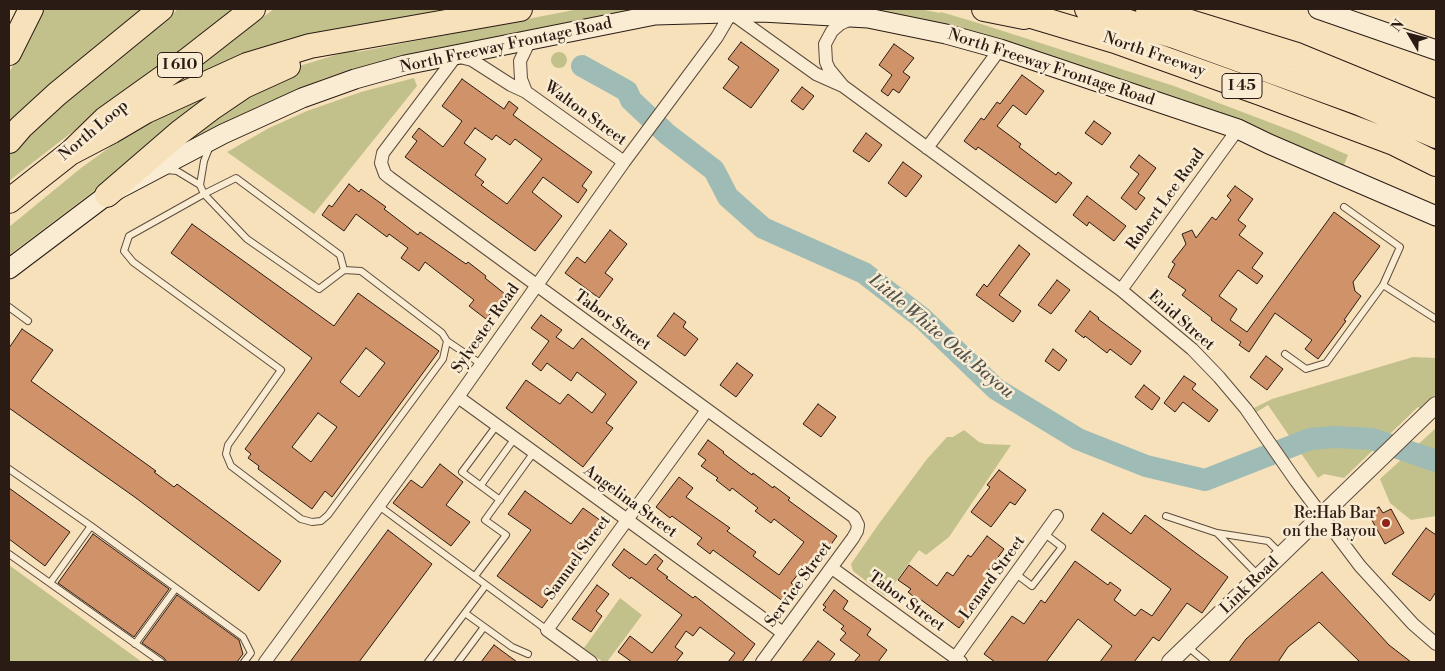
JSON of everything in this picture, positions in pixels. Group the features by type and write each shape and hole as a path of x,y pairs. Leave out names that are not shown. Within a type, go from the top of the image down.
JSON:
{"highway":[{"path":"9,53 32,9"},
{"path":"9,141 57,94 161,9"},
{"name":"North Loop","path":"9,201 70,153 105,119 189,59 253,9"},
{"path":"70,153 146,111 247,65 310,46 520,9"},
{"path":"984,9 1043,20"},
{"name":"North Freeway","path":"1008,9 1114,41 1263,94 1394,143 1436,164"},
{"name":"North Freeway","path":"1086,9 1174,36 1359,103 1436,136"},
{"path":"1148,9 1297,55 1436,112"},
{"path":"107,195 180,132 244,86 306,58 377,35"}],"main road":[{"path":"1322,9 1436,50"},
{"name":"North Freeway Frontage Road","path":"9,269 107,195 212,140 302,98 405,65 655,15 762,12 868,18 946,34 1000,49 1238,129 1436,216"}],"street":[{"name":"Enid Street","path":"731,13 816,74 843,86 1121,290 1192,349 1219,377 1258,426 1296,481 1360,566 1413,624 1436,644"},
{"name":"Sylvester Road","path":"265,662 458,397 624,162 718,37 731,13"},
{"name":"Enid Street","path":"843,86 829,69 826,62 825,44 832,31 840,24 853,18"},
{"name":"Walton Street","path":"526,92 520,79 520,61 530,40"},
{"path":"927,148 1000,49"},
{"name":"Walton Street","path":"456,56 472,60 511,85 526,92 624,162"},
{"name":"Tabor Street","path":"456,56 382,157 381,163 385,174 536,286 848,511 858,525"},
{"name":"Robert Lee Road","path":"1121,290 1238,129"},
{"name":"Angelina Street","path":"458,397 783,633"},
{"name":"Link Road","path":"1170,662 1432,409"},
{"name":"Samuel Street","path":"546,630 707,410"},
{"name":"Lenard Street","path":"958,660 1057,516"},
{"name":"Service Street","path":"762,662 832,568 857,531 858,525"},
{"name":"Tabor Street","path":"832,568 958,660"},
{"path":"546,630 591,662"}],"lane":[{"path":"212,140 204,161 200,185 204,194 248,239 319,289 344,270 361,271 442,333 447,341 481,364"},
{"path":"157,169 177,172 200,185"},
{"path":"344,270 340,255 236,178 129,236 124,250 133,262 281,370 228,445 226,454 231,466 301,519 312,522 321,521 328,515 443,359 447,341"},
{"path":"1285,354 1306,369 1326,363 1383,285 1400,247 1344,207"},
{"path":"1383,285 1436,320"},
{"path":"10,311 28,321"},
{"path":"497,425 462,472 500,500"},
{"path":"481,486 515,438"},
{"path":"475,576 506,535 486,520 534,452"},
{"path":"9,470 91,526 243,637 250,653 244,662"},
{"path":"379,506 546,630"},
{"path":"1166,516 1217,533 1268,541 1282,555"},
{"path":"50,583 91,526"},
{"path":"1217,533 1259,576"},
{"path":"1016,574 1032,586 1062,547 1044,534"},
{"path":"9,554 161,662"},
{"path":"428,662 486,585"},
{"path":"135,644 176,588"},
{"path":"465,613 512,648 528,654"},
{"path":"458,662 484,627"},
{"path":"1186,647 1206,662"}],"shaded area":[{"path":"42,9 142,9 59,77 9,124 9,73"},
{"path":"178,9 237,9 9,181 9,154 34,127"},
{"path":"274,9 462,9 175,87 174,84"},
{"path":"579,9 651,9 588,18 401,56 361,67 323,79 257,107 173,153 195,129 296,67 352,50 358,52"},
{"path":"847,9 919,9 941,12 1174,86 1295,132 1348,155 1344,165 1272,136"},
{"path":"556,52 562,52 567,57 565,66 556,68 551,63 551,57"},
{"path":"414,78 417,86 314,214 227,152 269,128 307,111 361,92"},
{"path":"225,87 188,120 9,255 9,227 81,168 117,142 161,117"},
{"path":"1413,357 1436,358 1436,394 1421,409 1418,407 1344,478 1324,474 1318,478 1268,405 1255,413 1252,409 1272,399"},
{"path":"1436,428 1436,516 1411,520 1390,503 1380,479"},
{"path":"964,430 979,442 985,444 1011,445 949,537 926,555 919,550 885,596 853,571 851,564 927,459 947,437 953,437"},
{"path":"9,565 142,662 9,662"},
{"path":"620,598 642,615 607,662 603,662 584,648"}],"building":[{"path":"741,42 779,70 751,108 723,88 739,67 728,59"},
{"path":"894,44 914,58 903,72 910,77 899,93 893,89 888,96 881,91 892,75 879,65"},
{"path":"1022,75 1044,91 1026,115 1013,105 997,126 1021,144 1019,147 1056,175 1058,172 1072,183 1056,203 978,147 976,150 964,141 981,118 984,120 997,102 1000,104"},
{"path":"462,79 504,109 509,101 518,108 513,115 592,172 582,186 587,190 578,203 543,177 532,192 562,216 535,251 405,157 417,141 412,137 419,128 443,147 455,131 462,121 442,106","holes":["475,128 492,140 496,135 510,145 515,139 542,159 507,204 481,185 484,182 475,175 486,159 464,143"]},
{"path":"802,87 814,96 803,110 791,101"},
{"path":"1094,121 1111,133 1102,145 1085,133"},
{"path":"866,133 882,145 869,162 853,151"},
{"path":"1139,155 1156,168 1138,193 1145,198 1136,210 1121,198 1139,174 1130,167"},
{"path":"903,162 922,176 906,197 888,183"},
{"path":"349,184 359,192 361,189 386,207 384,209 418,235 420,232 466,264 468,262 505,294 486,319 469,306 474,300 425,262 419,271 401,258 408,248 389,234 387,237 356,214 344,231 322,215 329,205 332,207"},
{"path":"1235,186 1253,199 1238,220 1246,226 1239,235 1263,253 1252,268 1263,276 1257,284 1238,270 1219,296 1237,309 1230,320 1247,332 1334,212 1380,246 1353,282 1355,291 1361,296 1344,320 1346,321 1318,359 1305,349 1312,340 1275,313 1249,352 1239,345 1241,342 1182,295 1186,290 1168,277 1175,264 1172,262 1186,244 1182,234 1192,230 1196,238 1212,217 1216,220 1231,200 1227,196"},
{"path":"1087,196 1126,226 1114,241 1089,222 1087,226 1073,215"},
{"path":"192,224 334,326 358,293 439,351 332,497 325,491 312,509 258,469 259,466 248,458 251,454 245,449 312,358 171,253","holes":["366,348 385,363 359,397 340,382","318,413 337,427 311,462 292,447"]},
{"path":"610,230 627,244 605,273 613,279 599,298 565,273 577,257 585,263"},
{"path":"1019,245 1030,254 999,295 1021,311 1013,322 976,295 984,284 987,287"},
{"path":"1057,280 1070,290 1051,314 1038,305"},
{"path":"1090,311 1141,351 1131,365 1110,349 1107,353 1085,336 1084,338 1075,331"},
{"path":"674,313 686,322 683,327 698,339 685,356 657,336"},
{"path":"541,315 562,330 556,337 573,349 582,338 637,382 606,423 613,428 583,467 506,408 526,380 560,404 568,394 592,413 606,394 577,372 571,381 547,363 541,371 532,364 549,341 531,328"},
{"path":"22,329 53,350 31,381 156,471 154,472 174,487 177,484 281,561 259,591 136,498 9,408 9,348"},
{"path":"1053,349 1067,360 1059,371 1045,361"},
{"path":"1266,356 1283,369 1267,390 1250,377"},
{"path":"737,363 753,375 736,397 720,385"},
{"path":"1184,376 1196,384 1192,389 1218,410 1209,422 1183,402 1175,412 1164,403"},
{"path":"1144,385 1160,398 1152,410 1135,397"},
{"path":"818,404 836,417 821,437 803,424"},
{"path":"708,440 752,475 753,473 773,488 774,486 790,498 788,500 837,536 825,553 827,554 821,563 814,570 806,564 791,583 799,589 787,604 713,550 710,554 697,544 702,538 656,507 679,477 693,488 686,497 730,528 727,531 756,552 753,556 779,575 804,542 774,519 771,523 755,511 758,508 732,488 730,491 716,480 718,478 701,466 706,460 698,454"},
{"path":"440,464 463,482 446,505 470,522 451,546 393,503 411,480 422,488"},
{"path":"999,470 1026,490 1015,505 1010,502 991,527 971,512 990,487 987,485"},
{"path":"9,488 70,532 45,566 9,539"},
{"path":"525,491 571,524 583,508 604,523 542,608 497,576 531,530 508,514"},
{"name":"Re:Hab Bar on the Bayou","path":"1379,507 1383,513 1391,509 1404,533 1385,544 1368,513"},
{"path":"1103,513 1131,534 1145,515 1228,577 1202,613 1187,603 1159,641 1153,637 1134,662 1100,662 1112,646 1078,619 1046,662 995,662 984,654 1012,616 1024,624 1041,600 1045,603 1075,561 1108,585 1110,582 1121,590 1114,600 1135,616 1141,609 1152,616 1171,589 1091,530"},
{"path":"1426,528 1436,535 1436,592 1430,601 1392,574"},
{"path":"388,530 432,564 359,662 290,662"},
{"path":"93,534 169,589 134,637 58,583"},
{"path":"987,536 1004,549 988,571 991,573 984,583 989,587 959,628 920,599 919,601 908,592 911,589 898,580 909,565 937,586 947,572 953,576 968,555 971,557"},
{"path":"624,549 646,565 655,554 663,561 657,569 668,577 666,578 693,598 695,596 755,644 742,662 728,662 735,653 700,627 693,636 686,631 675,647 683,653 676,662 632,662 618,652 630,636 652,653 682,615 612,565"},
{"path":"1322,572 1389,645 1411,662 1360,662 1319,622 1288,647 1278,662 1229,662 1246,639"},
{"path":"597,585 609,594 596,611 602,616 591,632 572,619"},
{"path":"834,590 848,601 843,609 871,629 867,635 887,650 878,662 854,662 860,655 840,640 846,633 841,629 844,626 823,610 826,607 823,605"},
{"path":"177,595 239,640 243,654 237,662 167,662 142,643"},
{"path":"818,641 835,654 829,662 802,662"},
{"path":"494,645 517,662 481,662"}],"waterway":[{"name":"Little White Oak Bayou","path":"582,66 627,91 631,100 667,134 714,170 728,197 763,228 864,273 922,318 996,389 1078,439 1146,466 1205,480 1310,439 1335,437 1372,439 1436,461"}],"place":[{"name":"Re:Hab Bar on the Bayou","path":"1386,523"}]}
